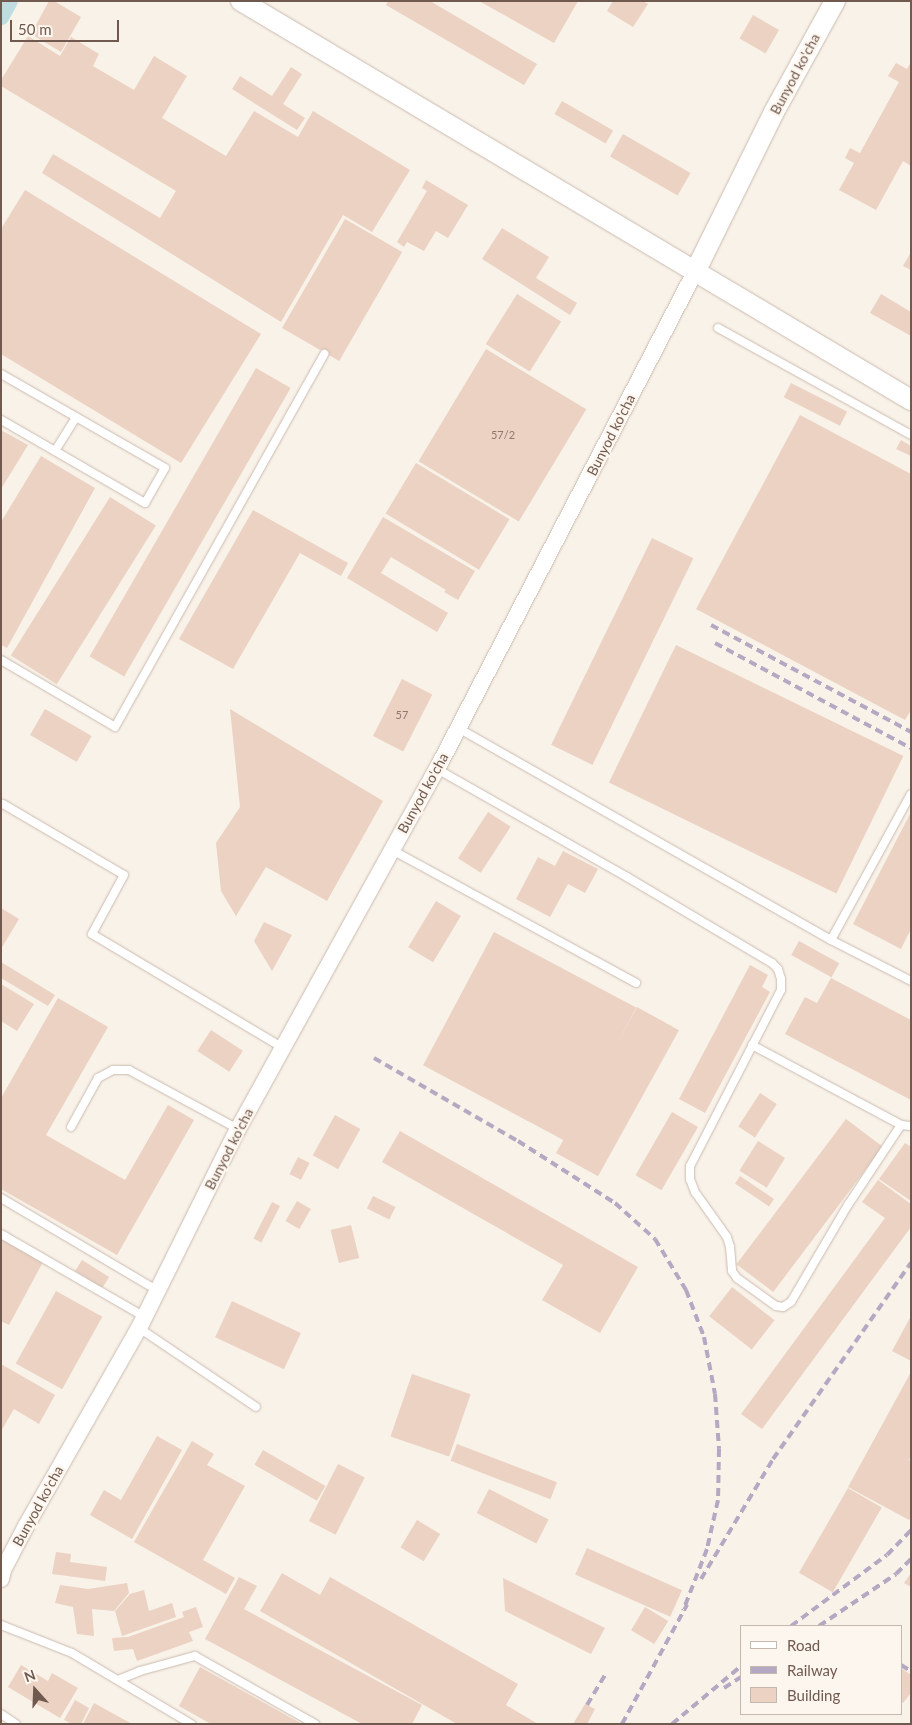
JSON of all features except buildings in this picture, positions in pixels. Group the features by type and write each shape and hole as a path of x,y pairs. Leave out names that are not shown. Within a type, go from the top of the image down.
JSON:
{"street":[{"path":"242,1 911,400"},
{"name":"Bunyod ko'cha","path":"2,1573 142,1323 238,1129 437,769 695,272 774,112 835,1"}],"lane":[{"path":"718,328 911,434"},
{"path":"1,660 114,728 324,354"},
{"path":"1,374 165,468 145,503 1,420"},
{"path":"55,451 76,416"},
{"path":"458,728 831,940 911,981"},
{"path":"437,769 627,877 772,963 778,969 781,979 780,990 690,1166 690,1178 695,1192 727,1236 732,1271 737,1278 776,1306 783,1307 790,1302 848,1205 901,1125"},
{"path":"831,940 911,794"},
{"path":"3,804 124,874 92,934 283,1048"},
{"path":"392,850 636,983"},
{"path":"752,1045 901,1125 911,1126"},
{"path":"71,1127 98,1078 113,1070 129,1070 238,1129"},
{"path":"1,1198 158,1291"},
{"path":"1,1234 142,1323 256,1406"},
{"path":"1,1625 72,1653 191,1724"},
{"path":"118,1680 140,1671 195,1656 315,1724"},
{"path":"1,1714 16,1724"}],"waterway":[{"path":"1,17 10,1"}],"railway":[{"path":"711,625 911,732"},
{"path":"715,643 911,748"},
{"path":"374,1058 518,1141 615,1203 655,1239 686,1290 704,1337 715,1394 719,1449 718,1500 707,1549 683,1611"},
{"path":"701,1579 773,1459 911,1263"},
{"path":"792,1625 887,1555 911,1530"},
{"path":"820,1625 896,1574 911,1559"},
{"path":"622,1724 687,1605"},
{"path":"902,1666 911,1671"},
{"path":"672,1724 740,1667"},
{"path":"587,1705 606,1673"},
{"path":"724,1688 740,1678"}]}
